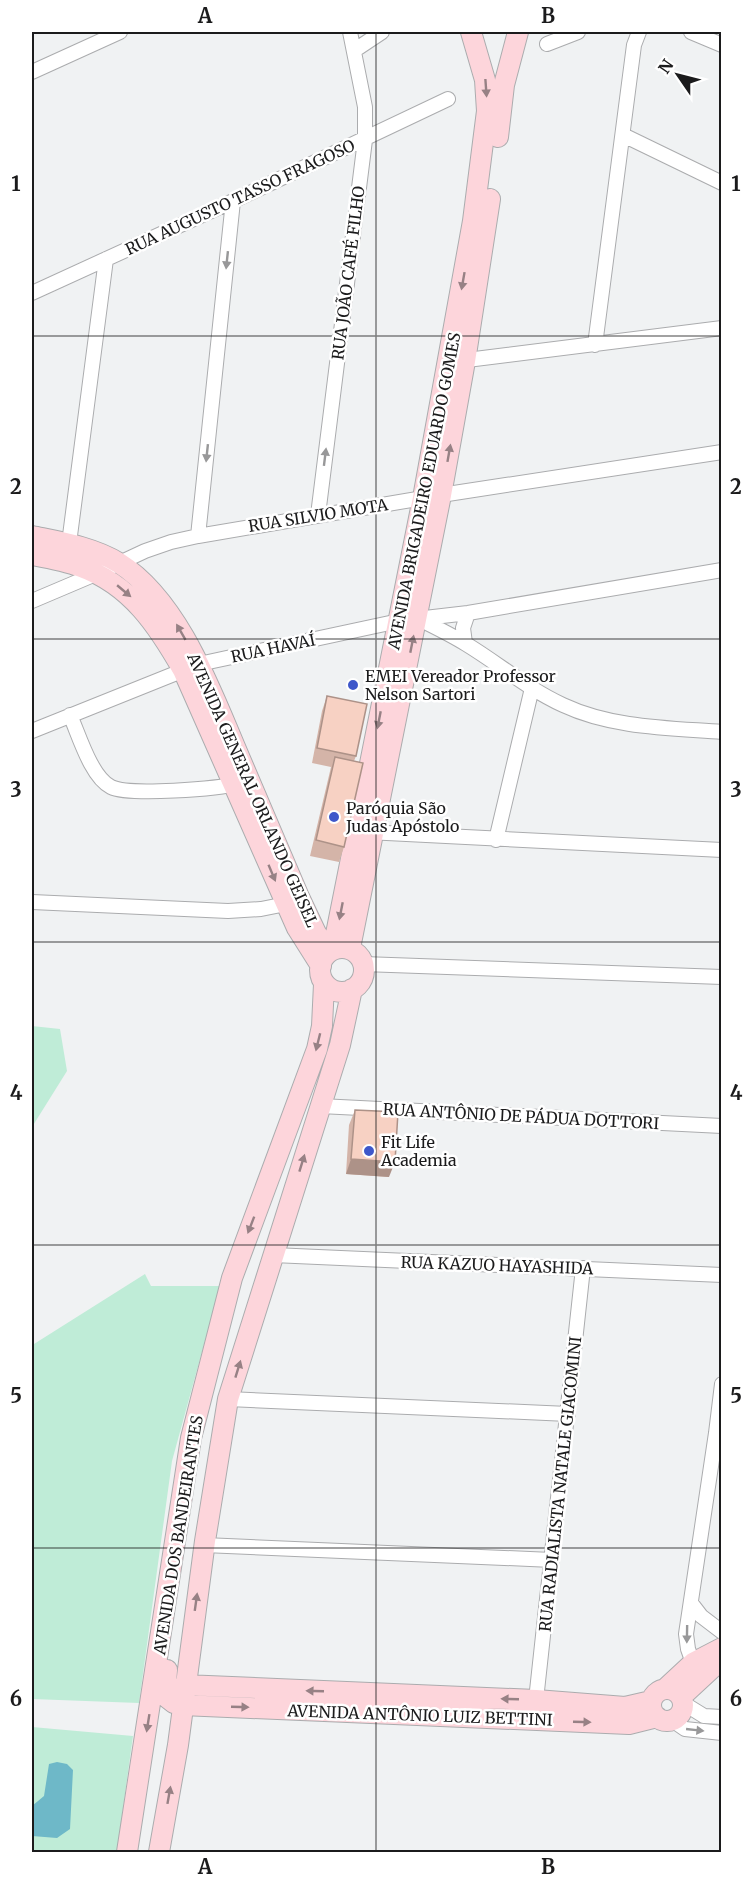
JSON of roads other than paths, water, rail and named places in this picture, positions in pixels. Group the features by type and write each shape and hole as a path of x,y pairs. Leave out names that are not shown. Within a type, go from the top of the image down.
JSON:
{"main road":[{"name":"AVENIDA BRIGADEIRO EDUARDO GOMES","path":"457,361 487,111 486,80 471,32"},
{"name":"AVENIDA BRIGADEIRO EDUARDO GOMES","path":"331,960 366,832 457,361 487,225 504,85 518,32"},
{"name":"AVENIDA GENERAL ORLANDO GEISEL","path":"32,536 68,553 118,586 141,606 191,667"},
{"name":"AVENIDA GENERAL ORLANDO GEISEL","path":"32,555 95,551 118,562 135,575 154,595 176,624 191,667 241,782 331,960"},
{"name":"AVENIDA GENERAL ORLANDO GEISEL","path":"241,782 285,904 297,928 331,960"},
{"path":"352,989 337,992 331,960 361,958 363,964"},
{"name":"AVENIDA DOS BANDEIRANTES","path":"127,1852 191,1438 229,1289 317,1049 331,960"},
{"name":"AVENIDA DOS BANDEIRANTES","path":"159,1852 228,1399 340,1045 352,989 362,979 363,964"},
{"path":"173,1565 175,1617 164,1691 168,1700 183,1695"},
{"path":"668,1705 693,1664 722,1648"},
{"path":"668,1705 722,1659"},
{"name":"AVENIDA ANTÔNIO LUIZ BETTINI","path":"183,1695 536,1700 625,1707 668,1705"},
{"name":"AVENIDA ANTÔNIO LUIZ BETTINI","path":"183,1695 629,1724 668,1705"}],"street":[{"path":"32,72 104,36 120,32"},
{"name":"RUA JOÃO CAFÉ FILHO","path":"318,515 365,140 365,107 350,32"},
{"path":"355,50 382,32"},
{"path":"547,44 578,32"},
{"path":"595,345 634,45 639,32"},
{"path":"691,32 722,45"},
{"name":"RUA AUGUSTO TASSO FRAGOSO","path":"32,293 365,140 448,99"},
{"path":"623,135 722,183"},
{"path":"198,536 233,201"},
{"path":"68,553 106,259"},
{"path":"457,361 722,328"},
{"name":"RUA SILVIO MOTA","path":"32,601 118,562 171,542 198,536 722,452"},
{"name":"RUA HAVAÍ","path":"32,731 191,667 408,619 468,613 722,570"},
{"path":"465,643 463,628 468,613"},
{"path":"408,619 465,643 532,688 565,705 594,716 632,725 722,732"},
{"path":"496,840 532,688"},
{"path":"70,715 95,772 110,787 132,791 216,787 241,782"},
{"path":"366,832 722,850"},
{"path":"32,902 228,911 261,909 285,904"},
{"path":"363,964 722,977"},
{"name":"RUA ANTÔNIO DE PÁDUA DOTTORI","path":"320,1106 722,1126"},
{"name":"RUA KAZUO HAYASHIDA","path":"273,1255 722,1275"},
{"name":"RUA RADIALISTA NATALE GIACOMINI","path":"536,1700 583,1269"},
{"path":"693,1664 686,1634 719,1434 722,1384"},
{"path":"228,1399 568,1414"},
{"path":"204,1545 552,1560"},
{"path":"691,1603 701,1616 722,1632"},
{"path":"668,1705 704,1716 722,1717"},
{"path":"668,1705 685,1729 722,1733"}],"water":[{"path":"57,1762 67,1764 73,1770 70,1829 57,1838 32,1836 32,1806 44,1796 49,1764"}],"place":[{"name":"EMEI Vereador Professor Nelson Sartori","path":"353,685"},
{"name":"Paróquia São Judas Apóstolo","path":"334,817"},
{"name":"Fit Life Academia","path":"369,1151"}]}
